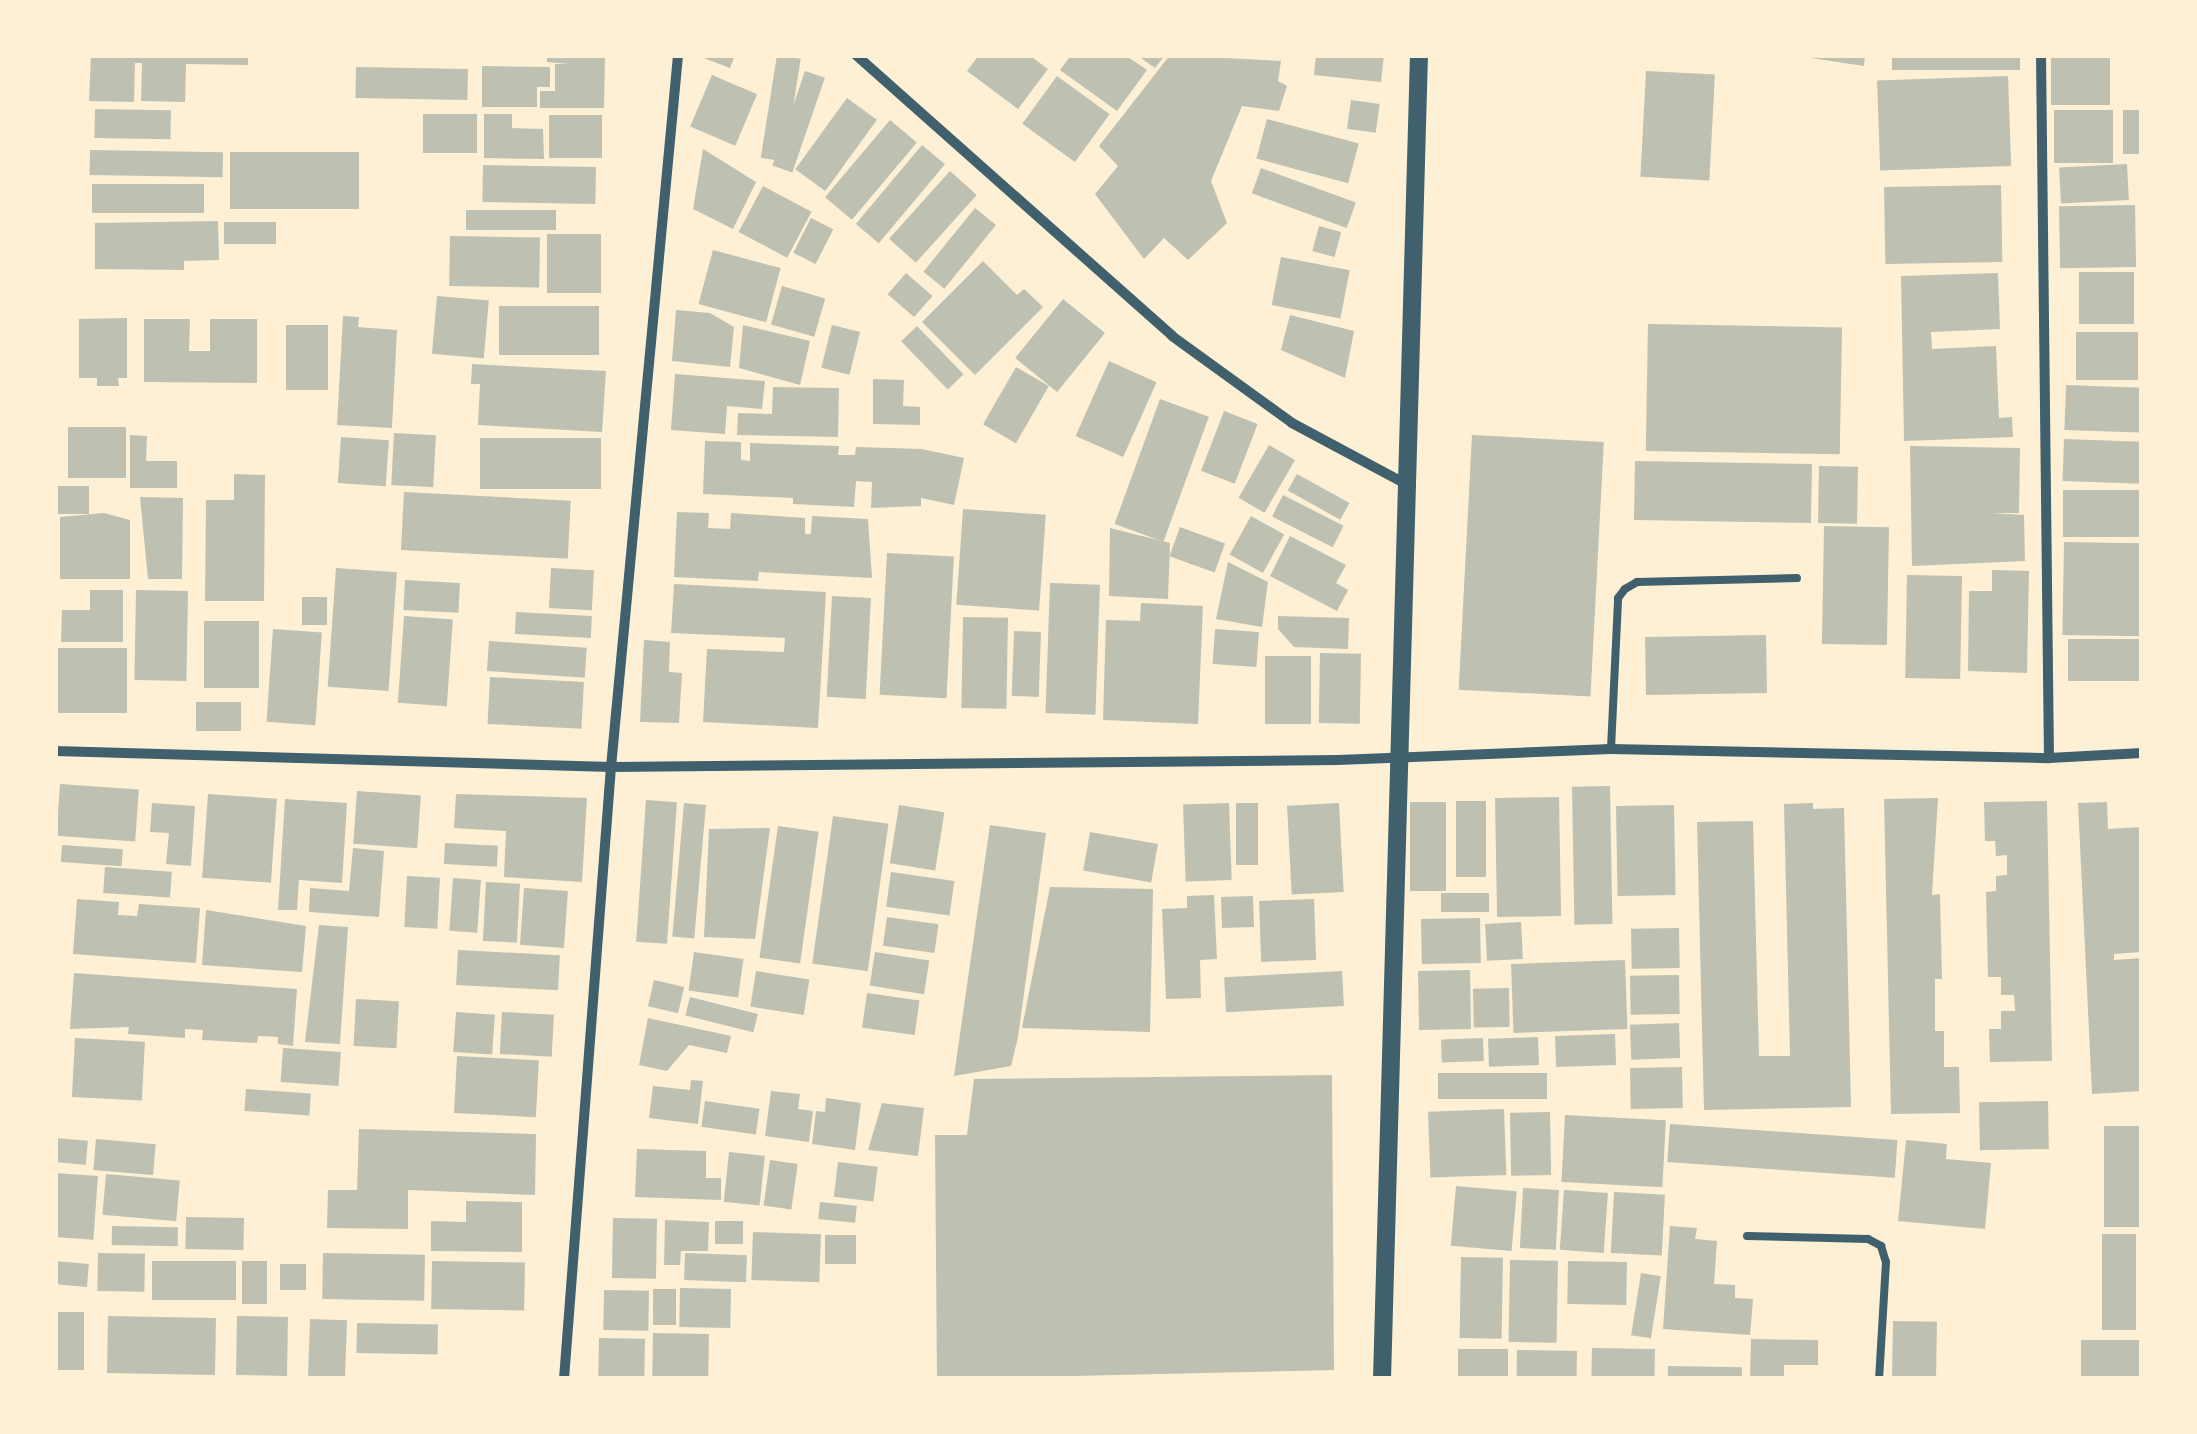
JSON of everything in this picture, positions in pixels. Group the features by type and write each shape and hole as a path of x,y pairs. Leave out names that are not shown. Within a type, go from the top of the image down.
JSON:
{"street":[{"path":"564,1379 611,767 678,55"},
{"path":"856,55 1172,336 1292,423 1406,484"},
{"path":"1382,1379 1420,55"},
{"path":"2041,55 2049,758"},
{"path":"55,751 611,767 1398,758 1611,750 2049,758 2142,753"}],"lane":[{"path":"1611,750 1618,598 1625,588 1637,582 1797,578"},
{"path":"1747,1236 1868,1239 1881,1246 1886,1262 1880,1379"}],"building":[{"path":"91,55 248,55 248,65 186,64 185,102 141,101 142,63 135,63 134,102 89,101"},
{"path":"547,55 605,55 604,108 540,108 540,91 555,91 555,64 569,64 547,62"},
{"path":"696,55 735,55 730,68"},
{"path":"777,55 801,59 784,161 761,158"},
{"path":"979,55 1029,55 1048,69 1018,109 967,71"},
{"path":"1071,55 1125,55 1147,70 1117,111 1060,70"},
{"path":"1137,55 1165,55 1155,68"},
{"path":"1170,55 1281,61 1278,81 1287,86 1279,111 1242,106 1211,181 1227,223 1188,260 1164,238 1144,259 1095,194 1118,166 1099,146"},
{"path":"1316,55 1384,55 1381,82 1314,75"},
{"path":"1791,55 1865,55 1864,66"},
{"path":"1892,55 2020,55 2020,70 1892,70"},
{"path":"2051,55 2110,55 2110,105 2051,105"},
{"path":"482,66 550,67 550,87 537,87 537,107 482,107"},
{"path":"356,67 468,69 467,100 355,98"},
{"path":"805,71 825,78 792,172 772,166"},
{"path":"1646,71 1715,75 1709,180 1640,177"},
{"path":"712,75 757,94 735,146 690,127"},
{"path":"1057,76 1110,114 1075,162 1022,124"},
{"path":"2008,76 2011,166 1880,171 1877,81"},
{"path":"847,98 877,120 825,191 795,169"},
{"path":"1351,100 1380,104 1376,133 1347,129"},
{"path":"95,109 171,110 170,139 94,138"},
{"path":"2054,110 2113,110 2113,163 2054,163"},
{"path":"2123,110 2142,110 2142,154 2123,154"},
{"path":"423,114 477,114 477,153 423,153"},
{"path":"484,114 512,114 512,128 543,129 544,159 484,158"},
{"path":"549,115 602,115 602,158 549,158"},
{"path":"1267,119 1359,144 1348,183 1256,159"},
{"path":"890,120 917,142 852,220 825,197"},
{"path":"922,145 945,164 879,243 856,224"},
{"path":"703,149 756,182 733,229 693,209"},
{"path":"90,150 223,152 223,177 90,175"},
{"path":"230,152 359,152 359,209 230,209"},
{"path":"2127,164 2129,200 2061,204 2059,168"},
{"path":"483,165 596,167 595,204 482,202"},
{"path":"1261,168 1356,203 1347,228 1252,193"},
{"path":"950,171 977,195 916,263 889,239"},
{"path":"92,184 204,184 204,213 92,213"},
{"path":"2001,185 2002,262 1885,264 1884,187"},
{"path":"763,186 812,212 787,258 739,232"},
{"path":"2135,205 2136,267 2060,268 2059,206"},
{"path":"975,208 996,225 944,289 923,272"},
{"path":"466,210 556,210 556,230 466,230"},
{"path":"811,218 833,229 816,264 793,253"},
{"path":"218,221 219,260 184,261 184,270 95,269 95,223"},
{"path":"224,222 276,222 276,244 224,244"},
{"path":"1319,226 1341,232 1334,257 1312,251"},
{"path":"547,234 601,234 601,293 547,293"},
{"path":"450,236 540,238 539,288 449,286"},
{"path":"713,250 781,268 766,322 699,304"},
{"path":"1281,257 1350,270 1340,318 1272,305"},
{"path":"983,261 1017,295 1024,289 1043,307 975,375 922,322"},
{"path":"2079,272 2134,272 2134,324 2079,324"},
{"path":"906,273 932,296 914,317 888,294"},
{"path":"1998,273 2000,329 1931,332 1932,349 1996,346 1999,418 2012,417 2013,437 1904,441 1901,276"},
{"path":"782,286 825,298 814,337 771,324"},
{"path":"437,296 489,301 484,358 432,354"},
{"path":"1063,299 1105,333 1057,392 1015,358"},
{"path":"499,306 599,306 599,355 499,355"},
{"path":"676,310 710,313 734,327 730,367 672,361"},
{"path":"1290,315 1354,331 1345,378 1281,350"},
{"path":"343,316 359,317 358,327 397,330 392,428 337,425"},
{"path":"127,318 127,378 118,378 119,386 97,386 97,378 79,378 79,319"},
{"path":"144,319 190,319 189,351 210,351 210,319 257,319 257,383 144,382"},
{"path":"1648,324 1842,327 1840,454 1646,451"},
{"path":"286,325 328,325 328,390 286,390"},
{"path":"743,325 810,341 800,385 739,368"},
{"path":"832,325 860,332 849,375 821,368"},
{"path":"917,326 964,374 948,389 901,341"},
{"path":"2076,332 2138,332 2138,380 2076,380"},
{"path":"1109,361 1157,382 1123,457 1076,436"},
{"path":"472,364 606,371 602,432 478,425 480,384 471,384"},
{"path":"1016,367 1049,386 1016,443 983,424"},
{"path":"675,374 765,381 762,409 727,406 725,434 671,430"},
{"path":"873,379 904,380 903,406 920,407 920,425 873,424"},
{"path":"2066,385 2142,388 2140,433 2064,430"},
{"path":"773,387 839,388 838,437 737,435 738,413 772,414"},
{"path":"1160,399 1209,417 1163,542 1115,524"},
{"path":"1224,411 1258,424 1235,484 1201,471"},
{"path":"68,427 126,427 126,478 68,478"},
{"path":"394,433 436,435 433,487 391,485"},
{"path":"130,435 147,436 146,461 177,461 177,488 130,488"},
{"path":"1472,435 1604,442 1590,697 1459,690"},
{"path":"341,437 389,440 386,486 338,483"},
{"path":"480,438 601,438 601,489 480,489"},
{"path":"2064,439 2142,442 2140,484 2063,481"},
{"path":"705,441 741,442 741,460 750,461 750,443 839,446 838,455 855,455 856,447 922,449 964,458 954,505 921,498 921,506 871,508 872,482 856,481 854,507 793,504 793,498 703,494"},
{"path":"1269,445 1295,460 1264,513 1238,498"},
{"path":"1910,446 2020,448 2019,513 1991,513 2024,515 2025,561 1912,566"},
{"path":"1635,461 1812,464 1811,523 1634,520"},
{"path":"1819,466 1858,467 1857,524 1818,523"},
{"path":"234,474 265,475 264,601 205,601 206,500 234,500"},
{"path":"1297,474 1349,503 1340,520 1288,491"},
{"path":"55,486 89,486 89,514 55,514"},
{"path":"2063,490 2142,490 2142,537 2063,537"},
{"path":"404,492 571,501 568,559 401,550"},
{"path":"1283,495 1344,526 1333,547 1272,516"},
{"path":"140,497 183,498 182,579 148,579"},
{"path":"963,509 1046,515 1039,611 956,605"},
{"path":"677,512 709,513 708,528 730,529 731,513 805,518 805,534 811,534 812,516 868,519 872,578 759,572 758,581 674,577"},
{"path":"104,513 130,520 130,579 60,579 60,517"},
{"path":"1251,516 1284,534 1263,573 1230,554"},
{"path":"1824,526 1889,527 1887,645 1822,644"},
{"path":"1180,527 1225,543 1215,573 1169,556"},
{"path":"1110,528 1170,543 1168,599 1109,596"},
{"path":"1290,536 1346,565 1336,583 1348,590 1337,611 1270,576"},
{"path":"2064,542 2142,543 2140,636 2062,635"},
{"path":"887,553 954,557 946,698 880,695"},
{"path":"1228,562 1268,582 1262,627 1216,619"},
{"path":"336,568 397,572 389,691 328,687"},
{"path":"551,568 594,570 592,610 549,608"},
{"path":"1992,570 2029,571 2027,673 1968,671 1969,591 1992,591"},
{"path":"1907,575 1962,576 1960,679 1905,678"},
{"path":"405,580 460,583 458,613 403,610"},
{"path":"1050,583 1100,585 1095,715 1045,713"},
{"path":"674,584 826,592 818,728 703,722 707,649 784,652 785,638 671,633"},
{"path":"90,590 123,590 123,642 61,642 62,610 90,610"},
{"path":"136,590 188,591 186,681 134,680"},
{"path":"832,596 871,598 866,699 827,697"},
{"path":"302,597 327,597 327,625 302,625"},
{"path":"1141,603 1203,606 1198,724 1103,720 1106,620 1140,621"},
{"path":"516,612 592,616 591,638 515,634"},
{"path":"404,616 453,619 447,706 398,703"},
{"path":"1278,616 1349,618 1348,649 1294,647 1278,629"},
{"path":"963,617 1008,618 1006,709 961,708"},
{"path":"204,621 259,621 259,688 204,688"},
{"path":"273,629 322,632 315,725 267,722"},
{"path":"1215,629 1259,632 1256,667 1213,664"},
{"path":"1014,631 1041,632 1039,697 1012,696"},
{"path":"1766,635 1767,693 1646,695 1645,637"},
{"path":"2068,639 2142,639 2142,681 2068,681"},
{"path":"644,640 670,642 669,672 682,673 679,723 640,722"},
{"path":"489,641 587,648 585,678 487,671"},
{"path":"58,648 127,648 127,713 58,713"},
{"path":"1320,653 1361,654 1360,724 1319,723"},
{"path":"1265,656 1311,656 1311,724 1265,724"},
{"path":"490,677 584,682 581,729 488,724"},
{"path":"196,702 241,702 241,731 196,731"},
{"path":"60,784 139,790 135,841 56,836"},
{"path":"1610,786 1612,924 1574,925 1572,787"},
{"path":"357,791 421,795 417,848 353,844"},
{"path":"208,794 277,799 271,883 202,878"},
{"path":"456,794 587,798 582,882 504,877 506,831 454,828"},
{"path":"1559,797 1561,916 1497,917 1495,798"},
{"path":"1938,798 1932,895 1940,894 1942,979 1935,979 1935,1031 1944,1031 1944,1067 1959,1067 1960,1113 1891,1114 1884,799"},
{"path":"285,799 347,803 342,883 299,880 297,910 278,910"},
{"path":"646,800 677,802 667,944 636,942"},
{"path":"1456,801 1486,801 1486,877 1456,877"},
{"path":"2047,801 2052,1061 1990,1062 1989,1029 2001,1029 2001,1011 2015,1011 2014,995 2001,995 2001,977 1988,977 1986,892 1996,891 1996,876 2007,875 2007,855 1996,856 1995,841 1985,841 1984,802"},
{"path":"1410,802 1446,802 1446,891 1410,891"},
{"path":"2107,802 2108,829 2142,827 2142,952 2114,954 2114,960 2142,958 2142,1091 2092,1094 2078,803"},
{"path":"152,803 195,806 191,866 166,864 169,833 150,832"},
{"path":"684,803 706,805 694,938 672,936"},
{"path":"1229,803 1232,880 1186,882 1183,805"},
{"path":"1236,803 1258,803 1258,865 1236,865"},
{"path":"1339,803 1344,892 1292,895 1287,806"},
{"path":"1813,803 1813,809 1844,808 1851,1107 1704,1110 1697,822 1753,821 1759,1056 1790,1056 1784,804"},
{"path":"899,805 944,812 935,870 890,863"},
{"path":"1674,805 1676,895 1618,896 1616,806"},
{"path":"833,816 888,824 868,971 812,964"},
{"path":"990,825 1046,833 1018,1037 1011,1066 954,1076"},
{"path":"778,826 819,832 800,963 759,958"},
{"path":"770,828 755,939 704,937 709,829"},
{"path":"1090,832 1158,844 1151,882 1083,870"},
{"path":"445,843 498,846 497,867 444,864"},
{"path":"62,845 123,849 122,866 61,862"},
{"path":"353,848 384,851 379,917 309,912 310,888 349,891"},
{"path":"105,867 172,872 170,898 103,893"},
{"path":"891,872 954,881 950,916 886,907"},
{"path":"407,876 440,878 437,929 404,927"},
{"path":"453,878 481,880 477,933 449,931"},
{"path":"486,882 520,884 517,943 483,941"},
{"path":"1050,887 1153,889 1150,1032 1022,1028"},
{"path":"524,888 568,891 564,948 520,945"},
{"path":"1441,893 1489,893 1489,912 1441,912"},
{"path":"1214,895 1217,959 1200,960 1201,998 1166,999 1162,909 1187,908 1187,896"},
{"path":"1253,896 1254,927 1222,928 1221,897"},
{"path":"77,899 119,902 118,915 137,916 139,904 200,908 196,963 73,954"},
{"path":"1314,899 1316,960 1261,962 1259,901"},
{"path":"206,910 306,926 302,972 202,965"},
{"path":"887,917 938,924 934,953 883,946"},
{"path":"1480,918 1481,963 1422,964 1421,919"},
{"path":"1521,922 1523,959 1487,961 1485,924"},
{"path":"319,925 348,927 340,1044 305,1042"},
{"path":"1679,928 1680,968 1632,969 1631,929"},
{"path":"458,950 560,955 558,990 456,985"},
{"path":"694,952 744,959 738,998 689,991"},
{"path":"875,952 929,961 924,994 870,986"},
{"path":"1625,960 1627,1029 1513,1033 1511,964"},
{"path":"1470,970 1471,1029 1419,1030 1418,971"},
{"path":"756,971 809,979 804,1015 750,1007"},
{"path":"1342,971 1344,1006 1226,1012 1224,977"},
{"path":"74,973 297,989 293,1046 278,1044 278,1037 258,1036 257,1043 202,1040 203,1030 185,1029 185,1038 128,1034 129,1027 70,1029"},
{"path":"1679,975 1680,1014 1631,1015 1630,976"},
{"path":"654,980 684,987 678,1013 648,1006"},
{"path":"1509,988 1510,1027 1474,1028 1473,989"},
{"path":"867,993 919,1000 915,1035 862,1028"},
{"path":"690,997 758,1014 753,1032 685,1015"},
{"path":"356,999 399,1001 396,1048 354,1046"},
{"path":"456,1012 495,1015 492,1055 453,1052"},
{"path":"502,1012 554,1015 552,1057 500,1054"},
{"path":"648,1018 731,1036 727,1053 689,1045 667,1071 639,1065"},
{"path":"1679,1023 1680,1058 1631,1060 1630,1025"},
{"path":"1615,1034 1616,1065 1556,1067 1555,1036"},
{"path":"1538,1037 1539,1065 1489,1067 1488,1039"},
{"path":"75,1038 145,1042 142,1101 72,1097"},
{"path":"1483,1038 1484,1061 1442,1062 1441,1039"},
{"path":"283,1048 341,1052 338,1086 281,1082"},
{"path":"457,1056 539,1060 536,1117 454,1113"},
{"path":"1682,1067 1683,1108 1631,1109 1630,1068"},
{"path":"1438,1073 1547,1073 1547,1099 1438,1099"},
{"path":"1332,1075 1334,1370 937,1379 935,1135 967,1135 974,1079"},
{"path":"691,1080 703,1081 698,1124 649,1118 653,1086 690,1090"},
{"path":"246,1089 311,1094 309,1115 244,1111"},
{"path":"771,1091 800,1094 798,1109 813,1111 809,1142 765,1136"},
{"path":"826,1098 861,1103 855,1150 812,1144 816,1111 825,1112"},
{"path":"705,1101 759,1109 756,1134 701,1127"},
{"path":"2048,1101 2049,1149 1980,1150 1979,1102"},
{"path":"882,1103 924,1108 918,1156 868,1150"},
{"path":"1504,1109 1506,1175 1430,1178 1428,1112"},
{"path":"1550,1112 1551,1175 1511,1176 1510,1113"},
{"path":"1565,1115 1666,1120 1662,1187 1561,1182"},
{"path":"1670,1124 1897,1140 1895,1178 1667,1162"},
{"path":"2104,1126 2142,1126 2142,1227 2104,1227"},
{"path":"359,1129 536,1134 535,1195 408,1190 408,1229 327,1228 328,1190 357,1190"},
{"path":"56,1138 88,1141 86,1165 55,1162"},
{"path":"96,1139 156,1144 153,1175 93,1170"},
{"path":"1906,1140 1947,1144 1946,1159 1991,1163 1985,1229 1898,1221"},
{"path":"637,1149 706,1151 706,1178 721,1178 721,1200 635,1197"},
{"path":"729,1152 765,1156 760,1205 724,1202"},
{"path":"770,1160 798,1164 791,1209 764,1206"},
{"path":"838,1162 878,1167 873,1202 834,1197"},
{"path":"55,1173 98,1176 93,1240 55,1237"},
{"path":"106,1174 180,1180 176,1221 102,1215"},
{"path":"1456,1186 1517,1191 1512,1251 1451,1246"},
{"path":"1523,1188 1559,1190 1556,1250 1520,1248"},
{"path":"1564,1190 1608,1193 1604,1253 1560,1250"},
{"path":"1614,1192 1665,1195 1662,1256 1611,1253"},
{"path":"466,1201 522,1202 522,1252 431,1251 431,1221 466,1222"},
{"path":"820,1202 857,1206 855,1223 818,1219"},
{"path":"186,1217 244,1218 243,1250 185,1249"},
{"path":"613,1218 657,1219 656,1279 612,1278"},
{"path":"665,1220 709,1222 708,1251 681,1251 680,1265 664,1265"},
{"path":"715,1221 743,1221 743,1244 715,1244"},
{"path":"112,1226 178,1227 178,1246 112,1245"},
{"path":"1670,1226 1697,1228 1695,1239 1717,1241 1714,1284 1735,1285 1735,1298 1753,1299 1750,1335 1663,1329"},
{"path":"753,1232 821,1234 819,1282 751,1280"},
{"path":"2102,1234 2136,1234 2136,1330 2102,1330"},
{"path":"825,1235 856,1235 856,1264 825,1264"},
{"path":"98,1253 145,1254 144,1292 97,1291"},
{"path":"323,1253 425,1255 424,1301 322,1299"},
{"path":"685,1253 747,1255 746,1282 684,1280"},
{"path":"1461,1257 1503,1258 1502,1339 1460,1338"},
{"path":"1510,1260 1558,1261 1557,1343 1509,1342"},
{"path":"55,1261 89,1264 87,1287 55,1284"},
{"path":"152,1261 236,1261 236,1300 152,1300"},
{"path":"242,1261 267,1261 267,1304 242,1304"},
{"path":"432,1261 525,1263 524,1311 431,1309"},
{"path":"1568,1261 1627,1262 1626,1305 1567,1304"},
{"path":"280,1264 306,1264 306,1290 280,1290"},
{"path":"1641,1273 1661,1276 1651,1338 1631,1335"},
{"path":"680,1288 731,1289 730,1328 679,1327"},
{"path":"653,1289 676,1289 676,1325 653,1325"},
{"path":"604,1290 649,1291 648,1331 603,1330"},
{"path":"55,1312 84,1312 84,1370 55,1370"},
{"path":"108,1316 216,1318 215,1375 107,1373"},
{"path":"237,1316 288,1317 287,1376 236,1375"},
{"path":"310,1319 347,1320 345,1378 308,1377"},
{"path":"1893,1321 1937,1322 1936,1379 1892,1379"},
{"path":"357,1323 438,1324 437,1354 356,1353"},
{"path":"653,1333 709,1334 708,1378 652,1377"},
{"path":"599,1338 645,1339 644,1379 598,1379"},
{"path":"1751,1339 1818,1340 1818,1365 1784,1365 1784,1379 1750,1379"},
{"path":"2081,1340 2142,1340 2142,1379 2081,1379"},
{"path":"1592,1348 1655,1349 1654,1379 1591,1379"},
{"path":"1458,1349 1508,1349 1508,1379 1458,1379"},
{"path":"1517,1350 1577,1351 1577,1379 1516,1379"},
{"path":"1668,1366 1742,1367 1742,1379 1668,1379"}]}
